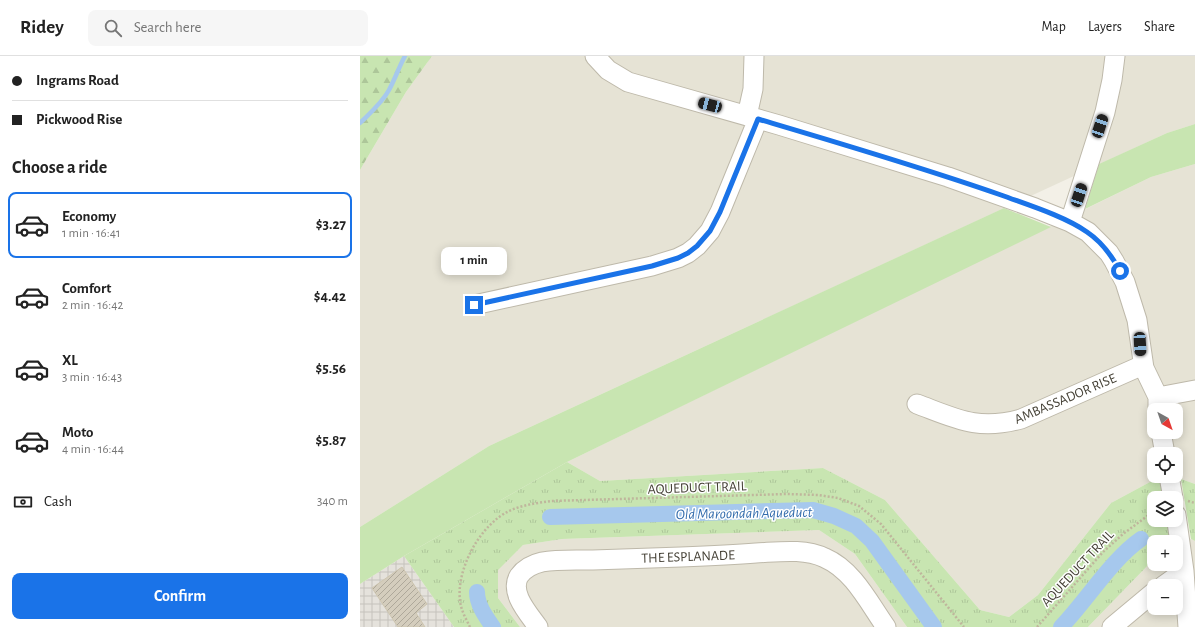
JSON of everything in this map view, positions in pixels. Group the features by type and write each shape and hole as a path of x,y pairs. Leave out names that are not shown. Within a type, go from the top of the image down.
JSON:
{"street":[{"path":"596,56 608,70 628,82 753,118 948,178 1035,208 1070,222 1088,232 1109,253 1125,282 1137,320 1143,365 1158,403 1195,390"},
{"path":"474,305 652,266 678,258 688,253 704,239 715,223 753,118 754,56"},
{"path":"1070,222 1105,112 1112,80 1115,56"},
{"name":"AMBASSADOR RISE","path":"917,404 958,420 975,423 1006,423 1021,419 1143,365"},
{"path":"1178,527 1184,571 1188,627"},
{"name":"THE ESPLANADE","path":"538,627 521,602 516,589 516,582 519,576 531,566 540,562 786,552 813,554 824,557 835,563 852,579 886,627"},
{"path":"1173,579 1184,571"},
{"path":"1112,627 1147,598"}],"path":[{"name":"AQUEDUCT TRAIL","path":"470,627 461,607 459,593 462,574 474,546 486,530 492,523 509,512 533,504 551,502 787,494 829,496 851,502 867,512 888,531 964,627"},
{"name":"AQUEDUCT TRAIL","path":"1036,627 1103,552 1123,534 1147,516"}],"shaded area":[{"path":"432,56 1195,56 1195,124 1167,133 489,446 360,527 360,170 406,92"},
{"path":"1195,164 1195,484 1183,480 1183,447 1147,447 1148,483 1111,503 1038,595 1009,617 980,610 885,500 823,468 600,481 567,462 1151,177"},
{"path":"819,530 855,554 907,627 520,627 498,598 498,569 523,545 562,539"},
{"path":"1191,539 1195,541 1195,627 1088,627 1147,566 1147,571 1183,571 1183,541"},
{"path":"404,556 454,627 360,627 360,584"}],"green space":[{"path":"360,56 432,56 406,92 360,170"},
{"path":"1195,124 1195,164 1151,177 1085,209 1099,164 1167,133"},
{"path":"1004,208 1051,227 567,462 404,556 360,584 360,527 489,446"},
{"path":"567,462 600,481 823,468 885,500 980,610 1009,617 1038,595 1111,503 1148,483 1161,483 1163,491 1147,491 1147,527 1170,527 1172,535 1147,535 1147,566 1088,627 907,627 855,554 819,530 562,539 523,545 498,570 498,598 520,627 454,627 404,556"},
{"path":"1183,480 1195,484 1195,541 1191,539 1182,483 1183,483"}],"building":[{"path":"402,567 427,604 416,613 425,627 398,627 372,588"}],"waterway":[{"path":"360,123 376,108 386,95 405,56"},
{"name":"Old Maroondah Aqueduct","path":"550,517 813,510 834,516 856,526 872,541 934,627"},
{"name":"Old Maroondah Aqueduct","path":"1061,627 1109,569 1141,539"},
{"name":"Old Maroondah Aqueduct","path":"477,592 480,606 493,627"}],"route":[{"path":"474,305 652,266 678,258 688,253 704,239 715,223 758,119 988,191 1070,222 1088,232 1095,238 1109,253 1120,271"}]}
